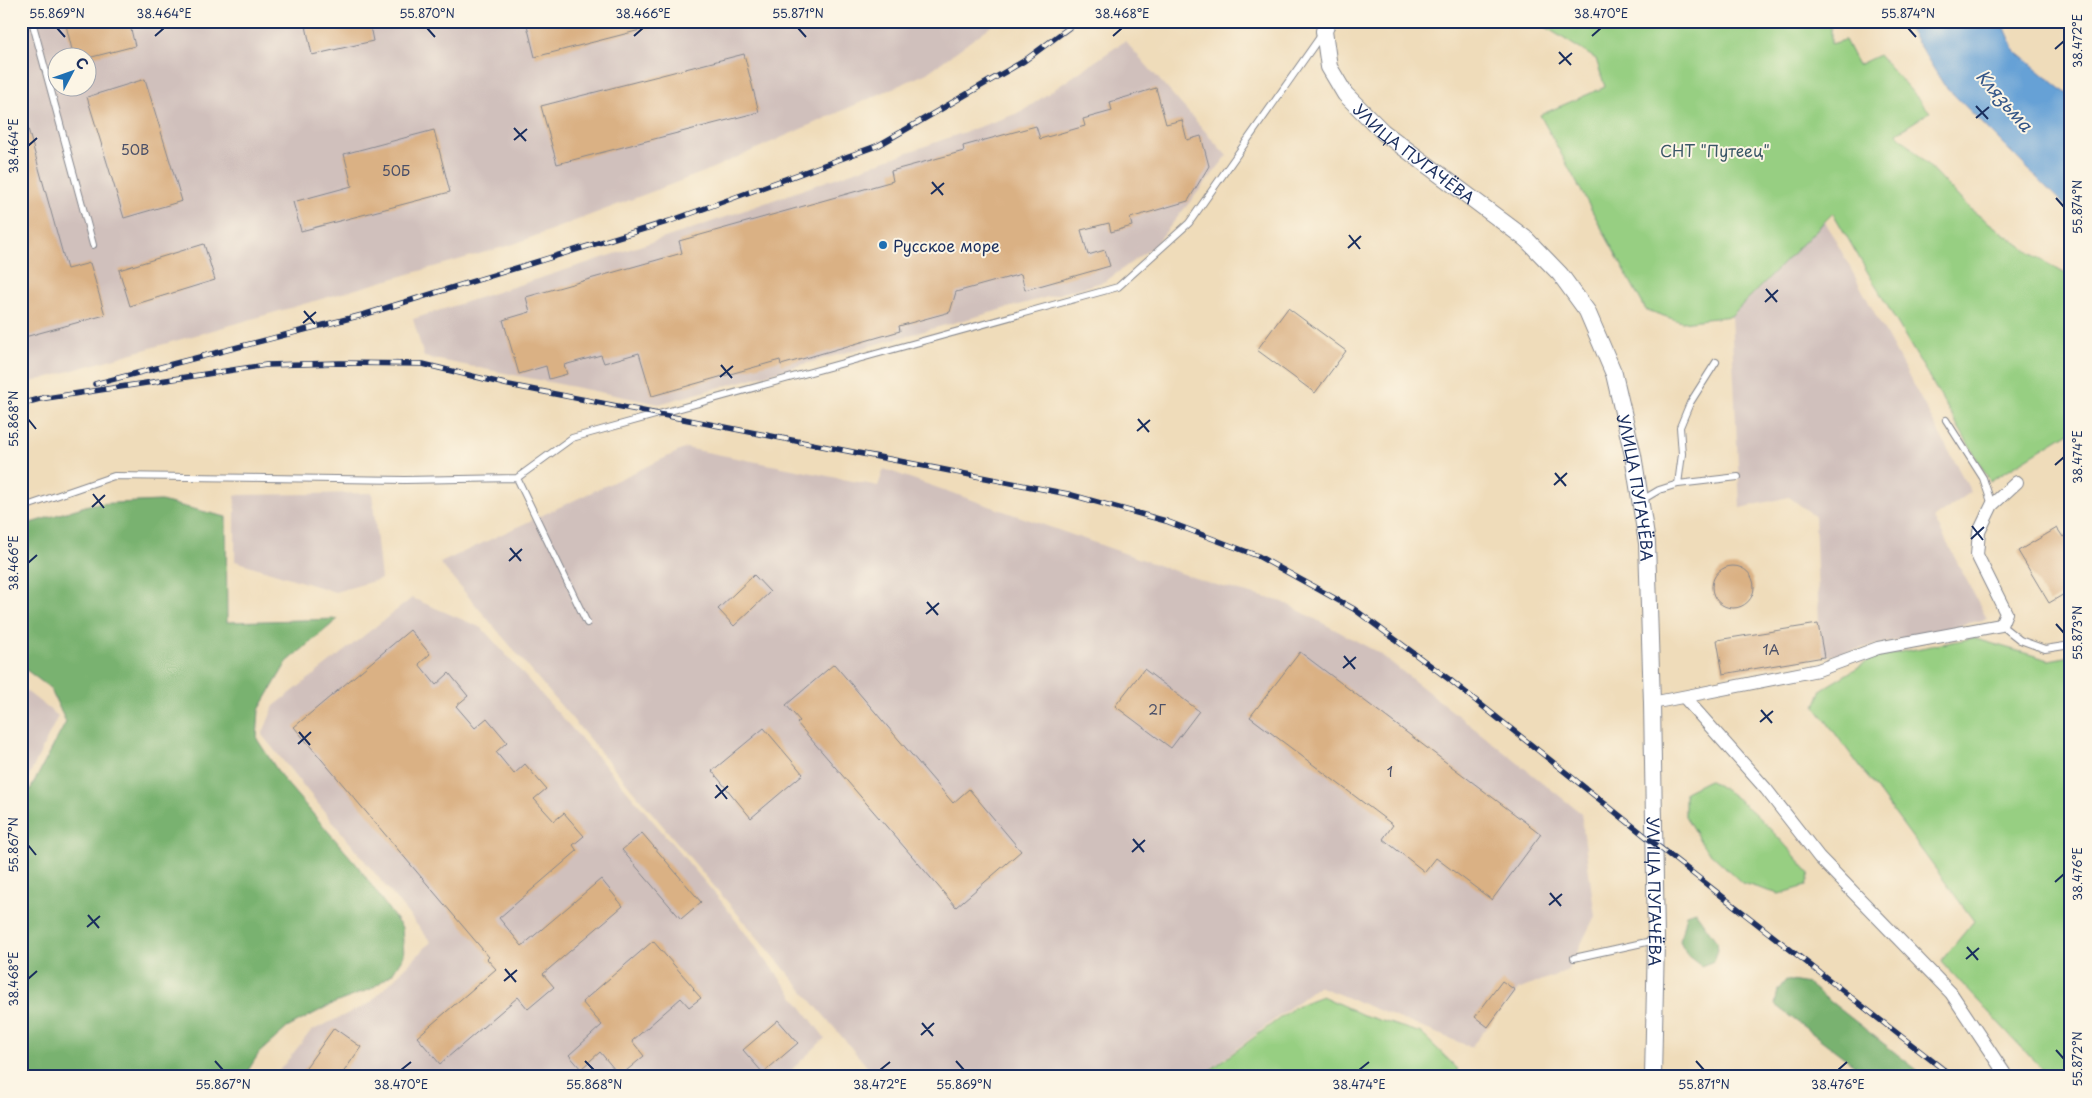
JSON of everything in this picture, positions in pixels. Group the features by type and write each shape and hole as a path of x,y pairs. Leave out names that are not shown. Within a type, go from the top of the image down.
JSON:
{"street":[{"name":"УЛИЦА ПУГАЧЁВА","path":"1326,26 1330,67 1345,94 1382,132 1526,239 1560,274 1587,311 1614,374 1633,455 1647,543 1656,940 1653,1077"},
{"path":"1652,704 1818,670 1878,648 2001,625 2006,613 1977,555 1979,532 1992,505 2017,482"},
{"path":"1684,697 1766,789 1819,857 1951,993 2007,1077"}],"lane":[{"path":"32,21 93,245"},
{"path":"21,508 114,476 405,480 517,478 572,438 1118,287 1189,223 1326,26"},
{"path":"1678,484 1682,454 1680,427 1690,404 1716,362"},
{"path":"1946,420 1983,478 1992,505"},
{"path":"1641,500 1659,490 1678,484 1738,477"},
{"path":"517,478 587,623"},
{"path":"2001,625 2020,640 2045,649 2071,645"},
{"path":"1574,958 1656,940"}],"shaded area":[{"path":"21,21 998,21 927,73 704,172 514,244 21,385"},
{"name":"Русское море","path":"1125,41 1227,156 1155,245 1106,281 659,404 424,357 413,319 683,232 1021,112"},
{"path":"1825,221 1971,492 1934,518 1987,619 1824,657 1819,624 1815,516 1789,497 1740,508 1731,316"},
{"path":"686,448 878,486 884,469 1212,584 1283,602 1379,653 1581,813 1595,916 1568,970 1518,990 1471,1047 1318,986 1200,1077 876,1077 440,563"},
{"path":"372,493 381,579 335,592 235,561 235,495"},
{"path":"412,598 482,628 618,780 721,901 825,1038 784,1077 274,1077 311,1031 370,1003 431,942 262,735 274,706"},
{"path":"21,687 58,716 21,793"}],"green space":[{"name":"СНТ \"Путеец\"","path":"1536,21 1828,21 1831,29 1831,44 1845,40 1858,65 1879,55 1930,112 1897,133 1970,209 2036,257 2071,277 2071,431 1990,481 1833,213 1731,316 1682,322 1646,310 1540,115 1605,87 1596,59"},
{"path":"161,501 226,517 227,622 338,619 287,662 259,710 257,739 283,779 357,865 402,928 404,955 392,974 371,989 330,1005 287,1028 259,1053 244,1077 21,1077 21,807 66,722 50,688 21,666 21,526 92,504"},
{"path":"1973,638 2049,660 2071,656 2071,1077 2049,1077 1941,961 1974,921 1815,706 1822,689 1875,657"},
{"path":"1709,780 1751,810 1787,847 1810,873 1806,886 1779,894 1742,883 1704,847 1685,816 1685,792"},
{"path":"1695,911 1717,942 1718,950 1714,961 1701,966 1688,956 1680,941 1686,914"},
{"path":"1786,980 1808,984 1926,1077 1870,1077 1775,1005 1778,990"},
{"path":"1322,996 1363,1015 1421,1033 1457,1068 1459,1077 1201,1077 1296,1006"}],"water":[{"name":"Клязьма","path":"1904,21 2002,21 2015,51 2071,97 2071,212 1944,85"}],"building":[{"path":"65,21 129,21 135,46 98,55 98,48 72,48"},
{"path":"305,21 369,21 373,41 312,55"},
{"path":"526,21 656,21 656,26 535,57"},
{"path":"744,54 759,112 557,164 541,106"},
{"path":"145,79 182,201 124,218 87,98 98,98 98,94"},
{"name":"Русское море","path":"1156,88 1166,124 1182,120 1187,140 1201,136 1209,166 1188,201 1130,218 1132,226 1111,232 1109,223 1081,230 1088,255 1105,250 1110,266 1025,290 1021,274 956,292 950,312 899,326 900,331 781,365 780,360 652,396 639,353 604,363 601,355 564,365 567,374 549,379 546,366 519,374 503,320 530,312 526,297 682,253 679,241 893,181 891,171 964,151 963,146 1036,126 1040,139 1085,126 1083,119 1112,111 1110,102"},
{"path":"25,118 67,269 90,263 105,315 21,338 21,119"},
{"path":"434,130 450,192 301,231 293,202 352,186 344,154"},
{"path":"204,244 215,280 130,306 119,270"},
{"path":"1288,308 1346,351 1315,393 1257,350"},
{"path":"2057,528 2063,537 2071,532 2071,590 2049,603 2018,551"},
{"path":"1733,566 1748,572 1754,587 1748,602 1733,608 1718,602 1712,587 1718,572"},
{"path":"754,575 770,592 734,626 718,609"},
{"path":"1818,624 1824,657 1723,674 1717,640"},
{"path":"410,630 430,654 419,664 436,685 449,673 468,696 456,706 475,728 487,718 507,742 496,752 514,774 525,764 546,789 534,799 554,821 564,813 584,836 573,845 577,851 499,918 522,946 601,879 623,906 543,974 554,987 528,1009 518,997 440,1064 417,1037 496,969 487,959 489,957 294,727"},
{"path":"1300,652 1541,834 1492,900 1436,858 1425,872 1383,839 1393,825 1250,717"},
{"path":"834,664 953,803 969,789 1021,851 956,907 797,723 800,721 786,705"},
{"path":"1144,669 1199,711 1171,748 1115,706"},
{"path":"764,728 803,774 751,818 712,771"},
{"path":"642,833 701,902 681,919 622,850"},
{"path":"653,941 701,998 689,1007 681,998 632,1041 644,1056 620,1076 600,1052 581,1069 569,1055 602,1025 582,1002"},
{"path":"1502,981 1515,990 1488,1027 1475,1017"},
{"path":"778,1020 798,1043 763,1073 743,1050"},
{"path":"334,1028 361,1047 340,1077 299,1077"}],"railway":[{"path":"95,384 366,314 670,221 879,145 1024,61 1078,21"},
{"path":"40,399 266,365 340,363 423,364 509,385 1068,494 1166,521 1258,556 1354,609 1450,680 1654,843 1953,1077"},
{"path":"21,404 47,397"}],"place":[{"name":"Русское море","path":"883,245"}]}
